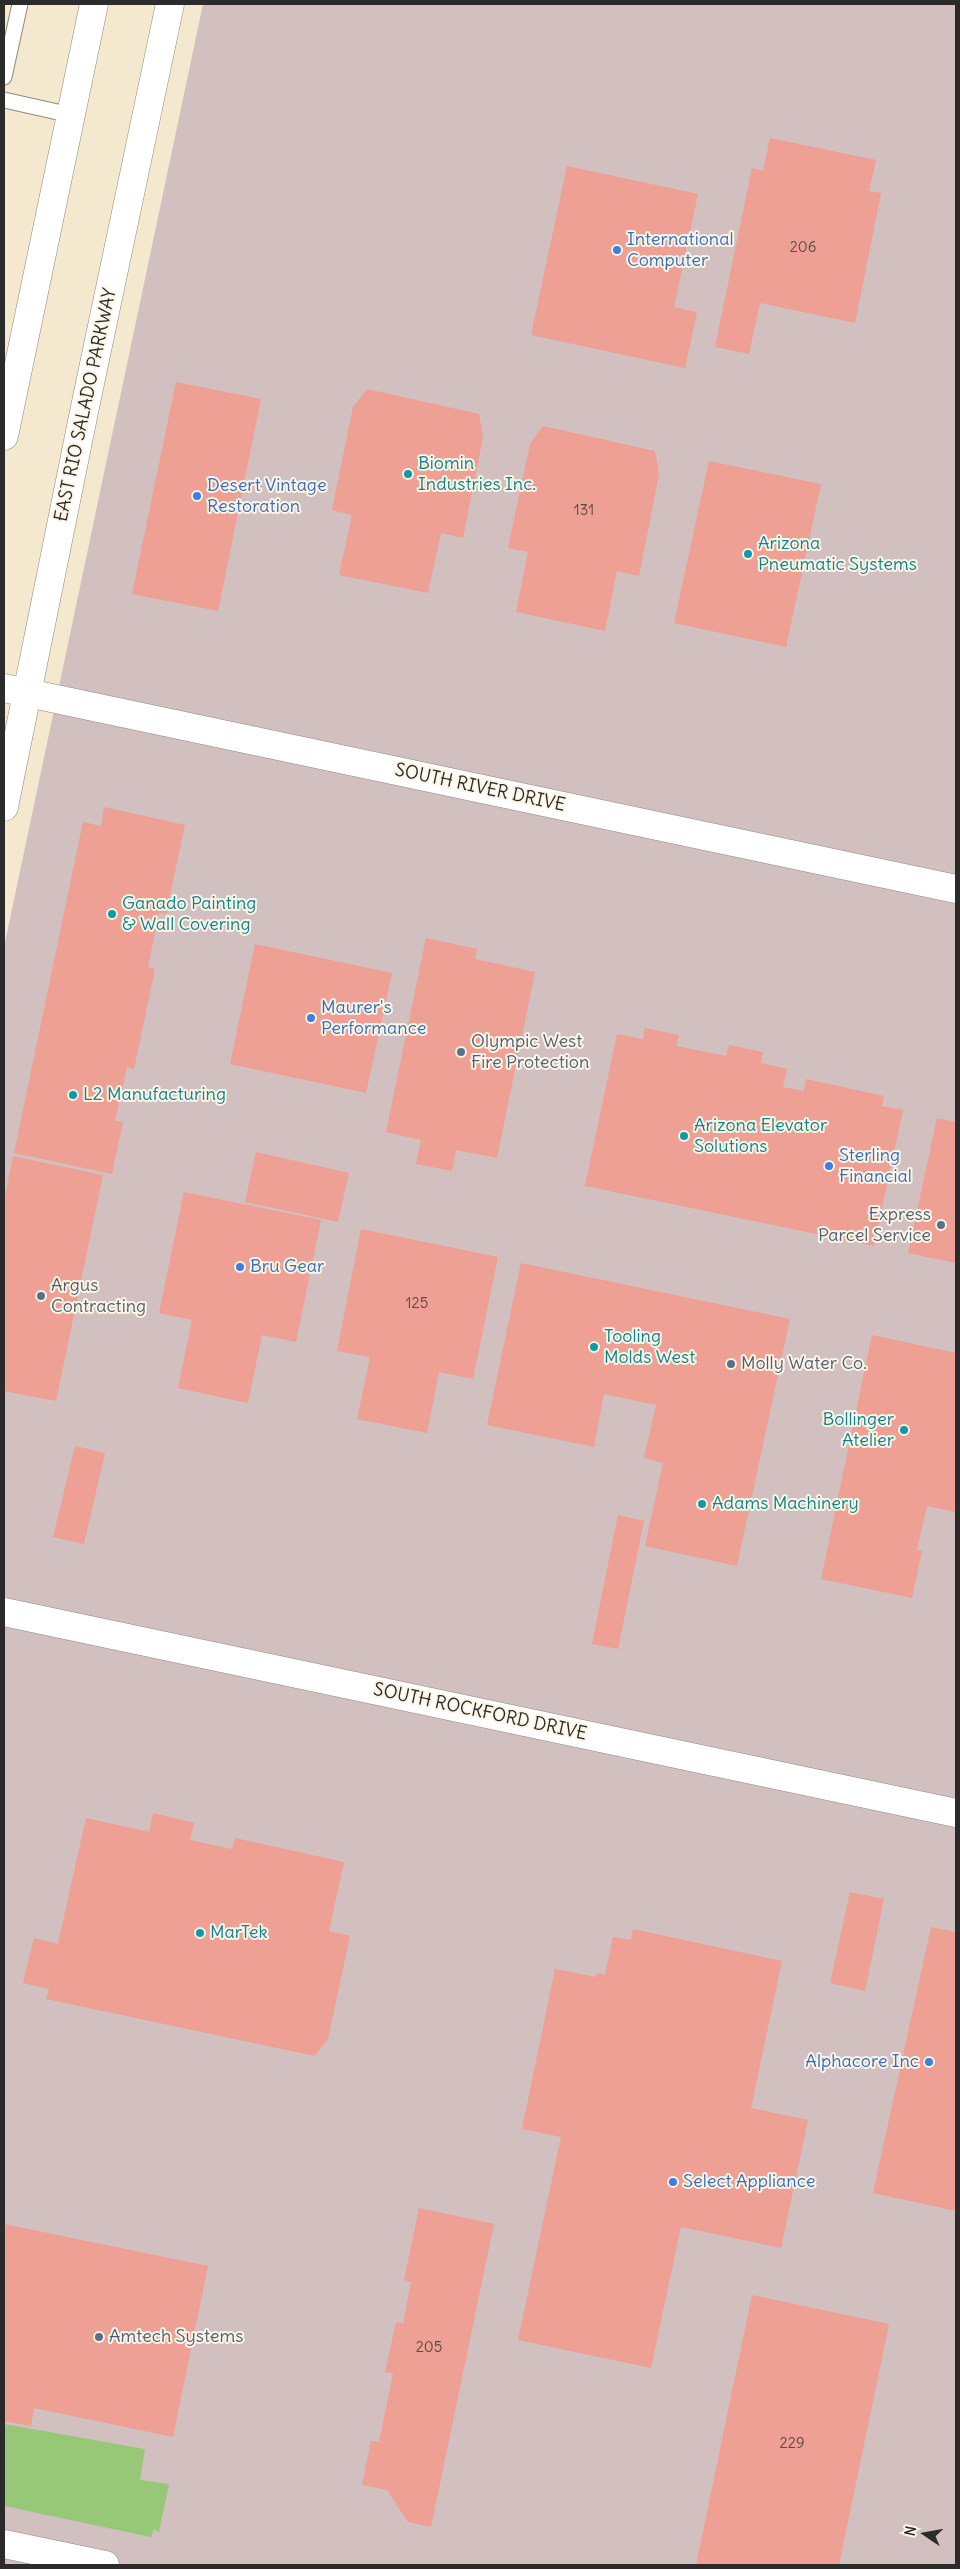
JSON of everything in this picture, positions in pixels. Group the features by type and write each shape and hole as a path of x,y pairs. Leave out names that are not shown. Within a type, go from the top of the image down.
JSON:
{"street":[{"path":"5,428 94,4"},
{"name":"EAST RIO SALADO PARKWAY","path":"4,807 16,690 85,407 170,4"},
{"name":"SOUTH RIVER DRIVE","path":"16,690 956,889"},
{"name":"SOUTH ROCKFORD DRIVE","path":"4,1612 956,1813"},
{"path":"4,2544 105,2565"}],"lane":[{"path":"4,77 20,4"},
{"path":"4,100 71,115"}],"shaded area":[{"path":"203,4 956,4 956,2565 4,2565 4,947"}],"green space":[{"path":"4,2424 145,2449 140,2480 169,2484 159,2532 154,2529 151,2537 4,2506"}],"building":[{"path":"770,138 876,160 869,191 881,193 855,323 760,303 749,354 715,347 752,168 763,171"},
{"name":"International Computer","path":"567,166 698,194 674,307 697,312 685,368 531,335"},
{"name":"Desert Vintage Restoration","path":"176,382 261,399 218,611 132,594"},
{"name":"Biomin Industries Inc.","path":"367,389 479,414 483,437 463,538 441,533 428,593 339,575 352,515 332,510 353,407"},
{"path":"543,426 655,451 659,475 639,576 617,571 605,631 516,612 528,552 508,548 530,444"},
{"name":"Arizona Pneumatic Systems","path":"709,461 821,484 786,647 674,623"},
{"path":"104,807 185,825 166,914 159,913 148,967 155,969 134,1069 127,1067 115,1121 123,1122 112,1174 14,1153 83,822 101,826"},
{"name":"Olympic West Fire Protection","path":"426,938 477,949 475,959 535,972 497,1158 456,1150 452,1171 416,1164 421,1140 386,1132"},
{"name":"Maurer's Performance","path":"255,944 392,973 366,1093 230,1064"},
{"name":"Arizona Elevator Solutions","path":"645,1028 679,1035 676,1046 726,1056 729,1045 763,1052 761,1063 787,1069 783,1087 804,1091 806,1079 884,1096 882,1106 903,1110 874,1246 585,1186 617,1034 643,1039"},
{"path":"937,1118 956,1122 956,1263 908,1253"},
{"path":"256,1152 349,1173 338,1222 245,1202"},
{"name":"Argus Contracting","path":"13,1156 103,1175 56,1401 4,1391 4,1201"},
{"name":"Bru Gear","path":"184,1192 321,1220 296,1342 262,1335 248,1403 178,1388 192,1320 159,1313"},
{"path":"361,1229 498,1257 473,1379 439,1372 427,1433 357,1419 370,1357 337,1351"},
{"path":"521,1263 790,1319 737,1566 645,1546 663,1463 644,1458 656,1405 604,1394 594,1447 487,1425"},
{"name":"Bollinger Atelier","path":"872,1335 956,1353 956,1512 927,1506 917,1550 922,1551 912,1598 821,1579"},
{"path":"75,1446 105,1453 84,1544 53,1537"},
{"path":"618,1515 644,1521 618,1649 592,1644"},
{"name":"MarTek","path":"153,1813 194,1823 190,1840 232,1849 235,1838 344,1862 329,1931 350,1936 328,2039 315,2056 46,1999 49,1989 23,1983 34,1938 58,1944 86,1818 149,1832"},
{"path":"850,1892 884,1899 865,1991 830,1983"},
{"name":"Alphacore Inc","path":"931,1927 956,1932 956,2211 873,2193"},
{"name":"Select Appliance","path":"633,1929 782,1961 751,2108 808,2120 781,2248 681,2227 651,2368 518,2340 561,2137 522,2129 555,1969 596,1977 597,1973 605,1975 613,1937 631,1940"},
{"path":"419,2208 494,2224 431,2527 408,2522 387,2490 362,2485 371,2441 379,2442 393,2374 385,2372 396,2322 403,2324 411,2282 404,2280"},
{"name":"Amtech Systems","path":"4,2224 208,2266 173,2437 34,2408 31,2426 4,2421"},
{"path":"752,2295 889,2324 839,2565 696,2565"}],"place":[{"name":"International Computer","path":"617,250"},
{"name":"Biomin Industries Inc.","path":"408,474"},
{"name":"Desert Vintage Restoration","path":"197,496"},
{"name":"Arizona Pneumatic Systems","path":"748,554"},
{"name":"Ganado Painting & Wall Covering","path":"112,914"},
{"name":"Maurer's Performance","path":"311,1018"},
{"name":"Olympic West Fire Protection","path":"461,1052"},
{"name":"L2 Manufacturing","path":"73,1095"},
{"name":"Arizona Elevator Solutions","path":"684,1136"},
{"name":"Sterling Financial","path":"829,1166"},
{"name":"Express Parcel Service","path":"941,1225"},
{"name":"Bru Gear","path":"240,1267"},
{"name":"Argus Contracting","path":"41,1296"},
{"name":"Tooling Molds West","path":"594,1347"},
{"name":"Molly Water Co.","path":"731,1364"},
{"name":"Bollinger Atelier","path":"904,1430"},
{"name":"Adams Machinery","path":"702,1504"},
{"name":"MarTek","path":"200,1933"},
{"name":"Alphacore Inc","path":"929,2062"},
{"name":"Select Appliance","path":"673,2182"},
{"name":"Amtech Systems","path":"99,2337"}]}
